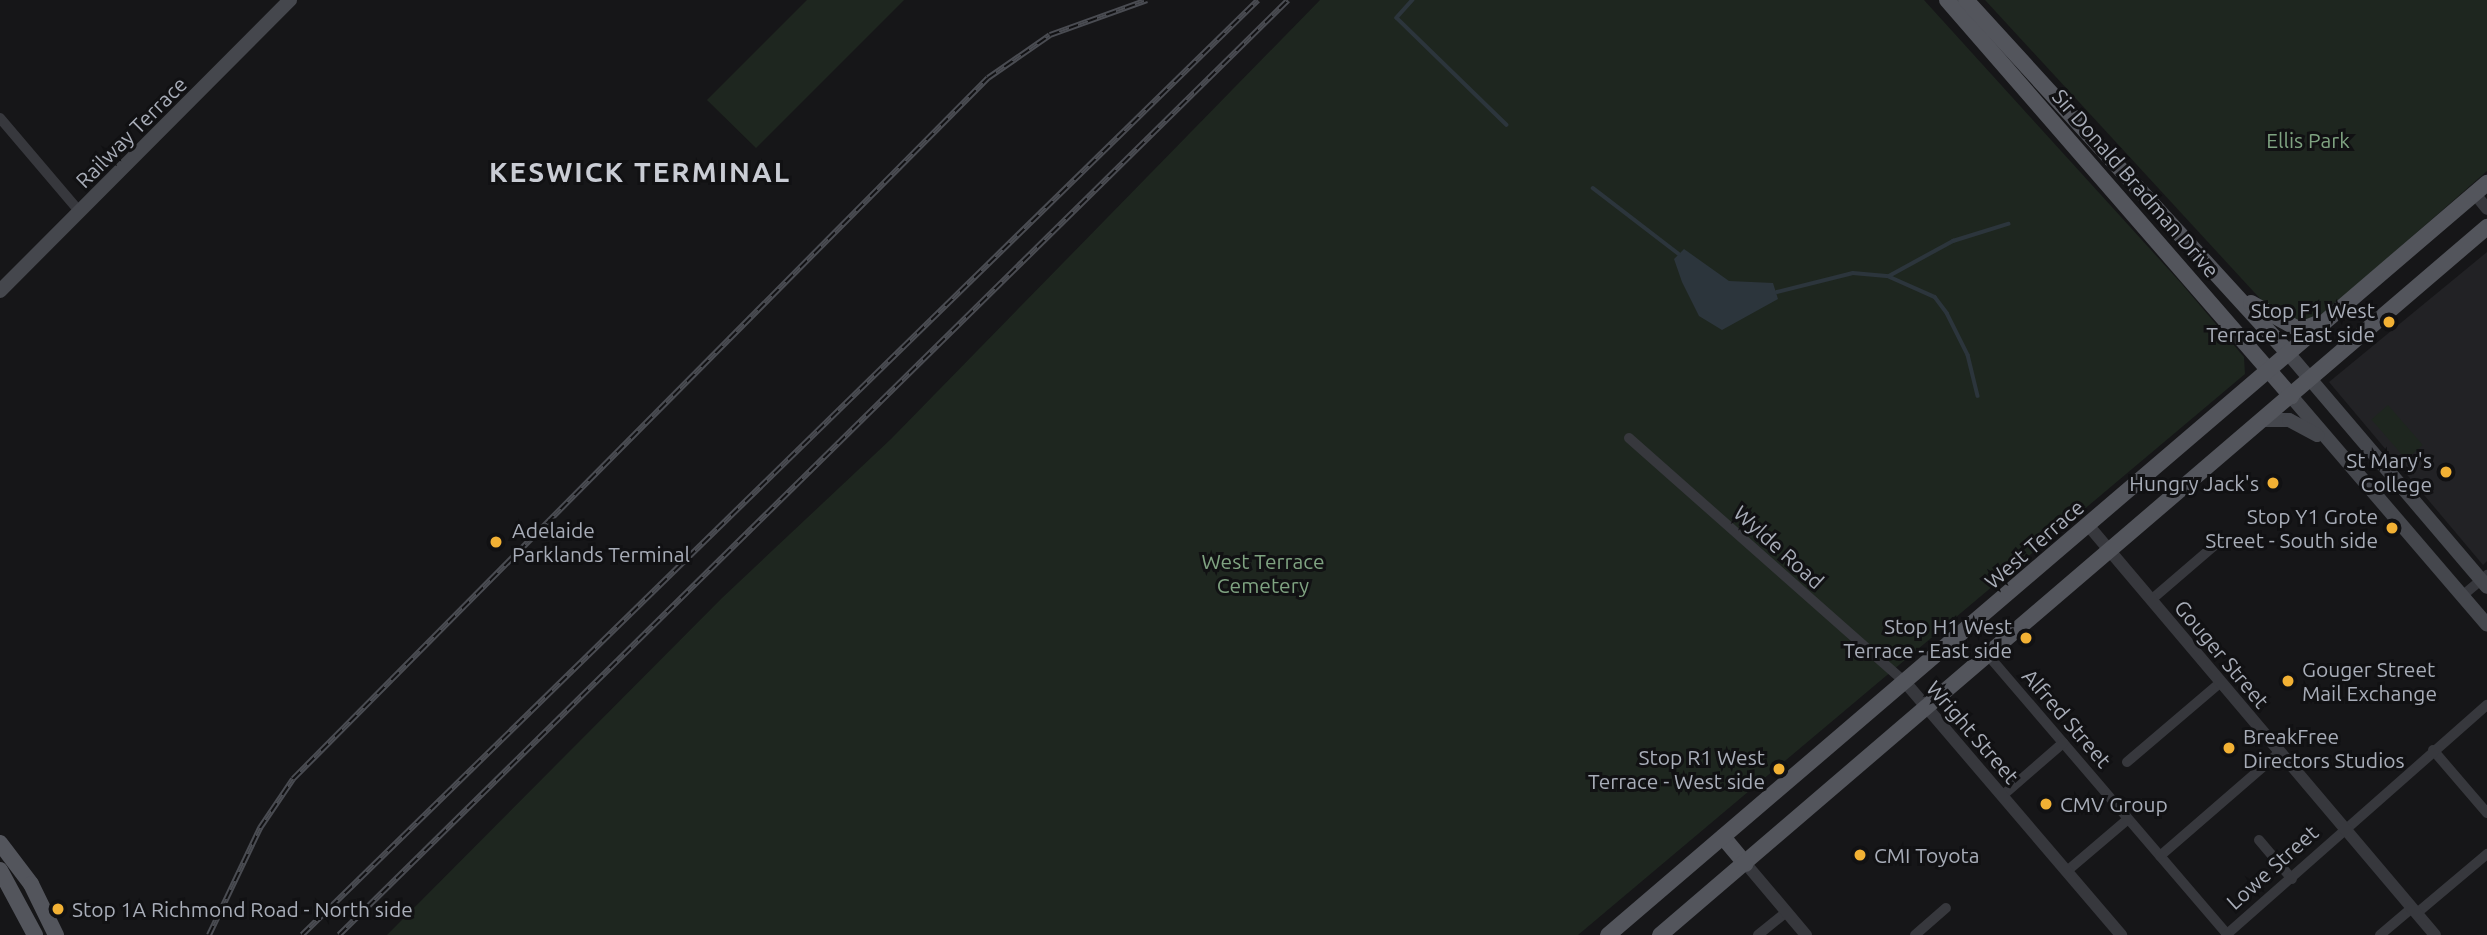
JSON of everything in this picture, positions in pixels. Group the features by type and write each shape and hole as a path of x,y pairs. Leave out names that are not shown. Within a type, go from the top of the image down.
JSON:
{"main road":[{"name":"Railway Terrace","path":"0,291 290,0"},
{"name":"Sir Donald Bradman Drive","path":"1947,0 2291,396"},
{"name":"Sir Donald Bradman Drive","path":"1966,0 2288,353"},
{"name":"West Terrace","path":"1608,935 2481,189"},
{"path":"1660,935 2487,227"},
{"path":"2237,294 2300,330 2329,318"},
{"path":"2288,353 2485,581"},
{"path":"2291,396 2487,625"},
{"path":"2263,420 2302,425 2332,446"},
{"path":"1723,838 1746,864"},
{"path":"0,843 31,884 56,935"},
{"path":"0,870 35,935"}],"street":[{"path":"0,118 80,212"},
{"path":"2481,189 2487,209"},
{"name":"Wylde Road","path":"1629,438 1905,682"},
{"name":"Gouger Street","path":"2088,525 2435,935"},
{"path":"2151,600 2222,540"},
{"path":"2462,596 2485,581"},
{"name":"Alfred Street","path":"1987,654 2226,935"},
{"name":"Wright Street","path":"1905,682 2122,935"},
{"path":"2127,762 2221,682"},
{"name":"Lowe Street","path":"2226,935 2292,878 2344,828 2487,705"},
{"path":"2002,796 2063,743"},
{"path":"2433,750 2487,813"},
{"path":"2160,856 2280,752"},
{"path":"2067,871 2128,819"},
{"path":"2259,840 2292,878"},
{"path":"2380,935 2487,854"},
{"path":"1746,864 1806,935"},
{"path":"1915,935 1946,908"},
{"path":"1758,935 1786,912"}],"shaded area":[{"path":"1684,249 1729,281 1773,283 1778,299 1722,330 1699,316 1682,282 1674,259"},
{"name":"St Mary's College","path":"2487,252 2487,561 2483,565 2329,382"}],"green space":[{"path":"807,0 904,0 756,148 707,100"},
{"name":"West Terrace Cemetery","path":"1320,0 1924,0 2181,283 2244,357 2245,374 1578,935 387,935 722,598 891,439"},
{"name":"Ellis Park","path":"1985,0 2487,0 2487,171 2317,320 2295,322 2265,304"},
{"path":"2388,405 2423,445 2406,459 2371,419"}],"waterway":[{"path":"1413,0 1397,18 1507,125"},
{"path":"1593,188 1679,254"},
{"path":"1777,292 1853,273 1889,276 1953,241 2008,224"},
{"path":"1890,277 1935,297 1947,313 1968,355 1978,396"}],"railway":[{"path":"209,935 260,828 293,779 988,78 1050,35 1147,0"},
{"path":"302,935 1258,0"},
{"path":"339,935 1288,0"}],"place":[{"name":"Stop F1 West Terrace - East side","path":"2389,322"},
{"name":"St Mary's College","path":"2446,472"},
{"name":"Hungry Jack's","path":"2273,483"},
{"name":"Stop Y1 Grote Street - South side","path":"2392,528"},
{"name":"Adelaide Parklands Terminal","path":"496,542"},
{"name":"Stop H1 West Terrace - East side","path":"2026,638"},
{"name":"Gouger Street Mail Exchange","path":"2288,681"},
{"name":"BreakFree Directors Studios","path":"2229,748"},
{"name":"Stop R1 West Terrace - West side","path":"1779,769"},
{"name":"CMV Group","path":"2046,804"},
{"name":"CMI Toyota","path":"1860,855"},
{"name":"Stop 1A Richmond Road - North side","path":"58,909"}],"district":[{"name":"KESWICK TERMINAL","path":"640,172"}]}
